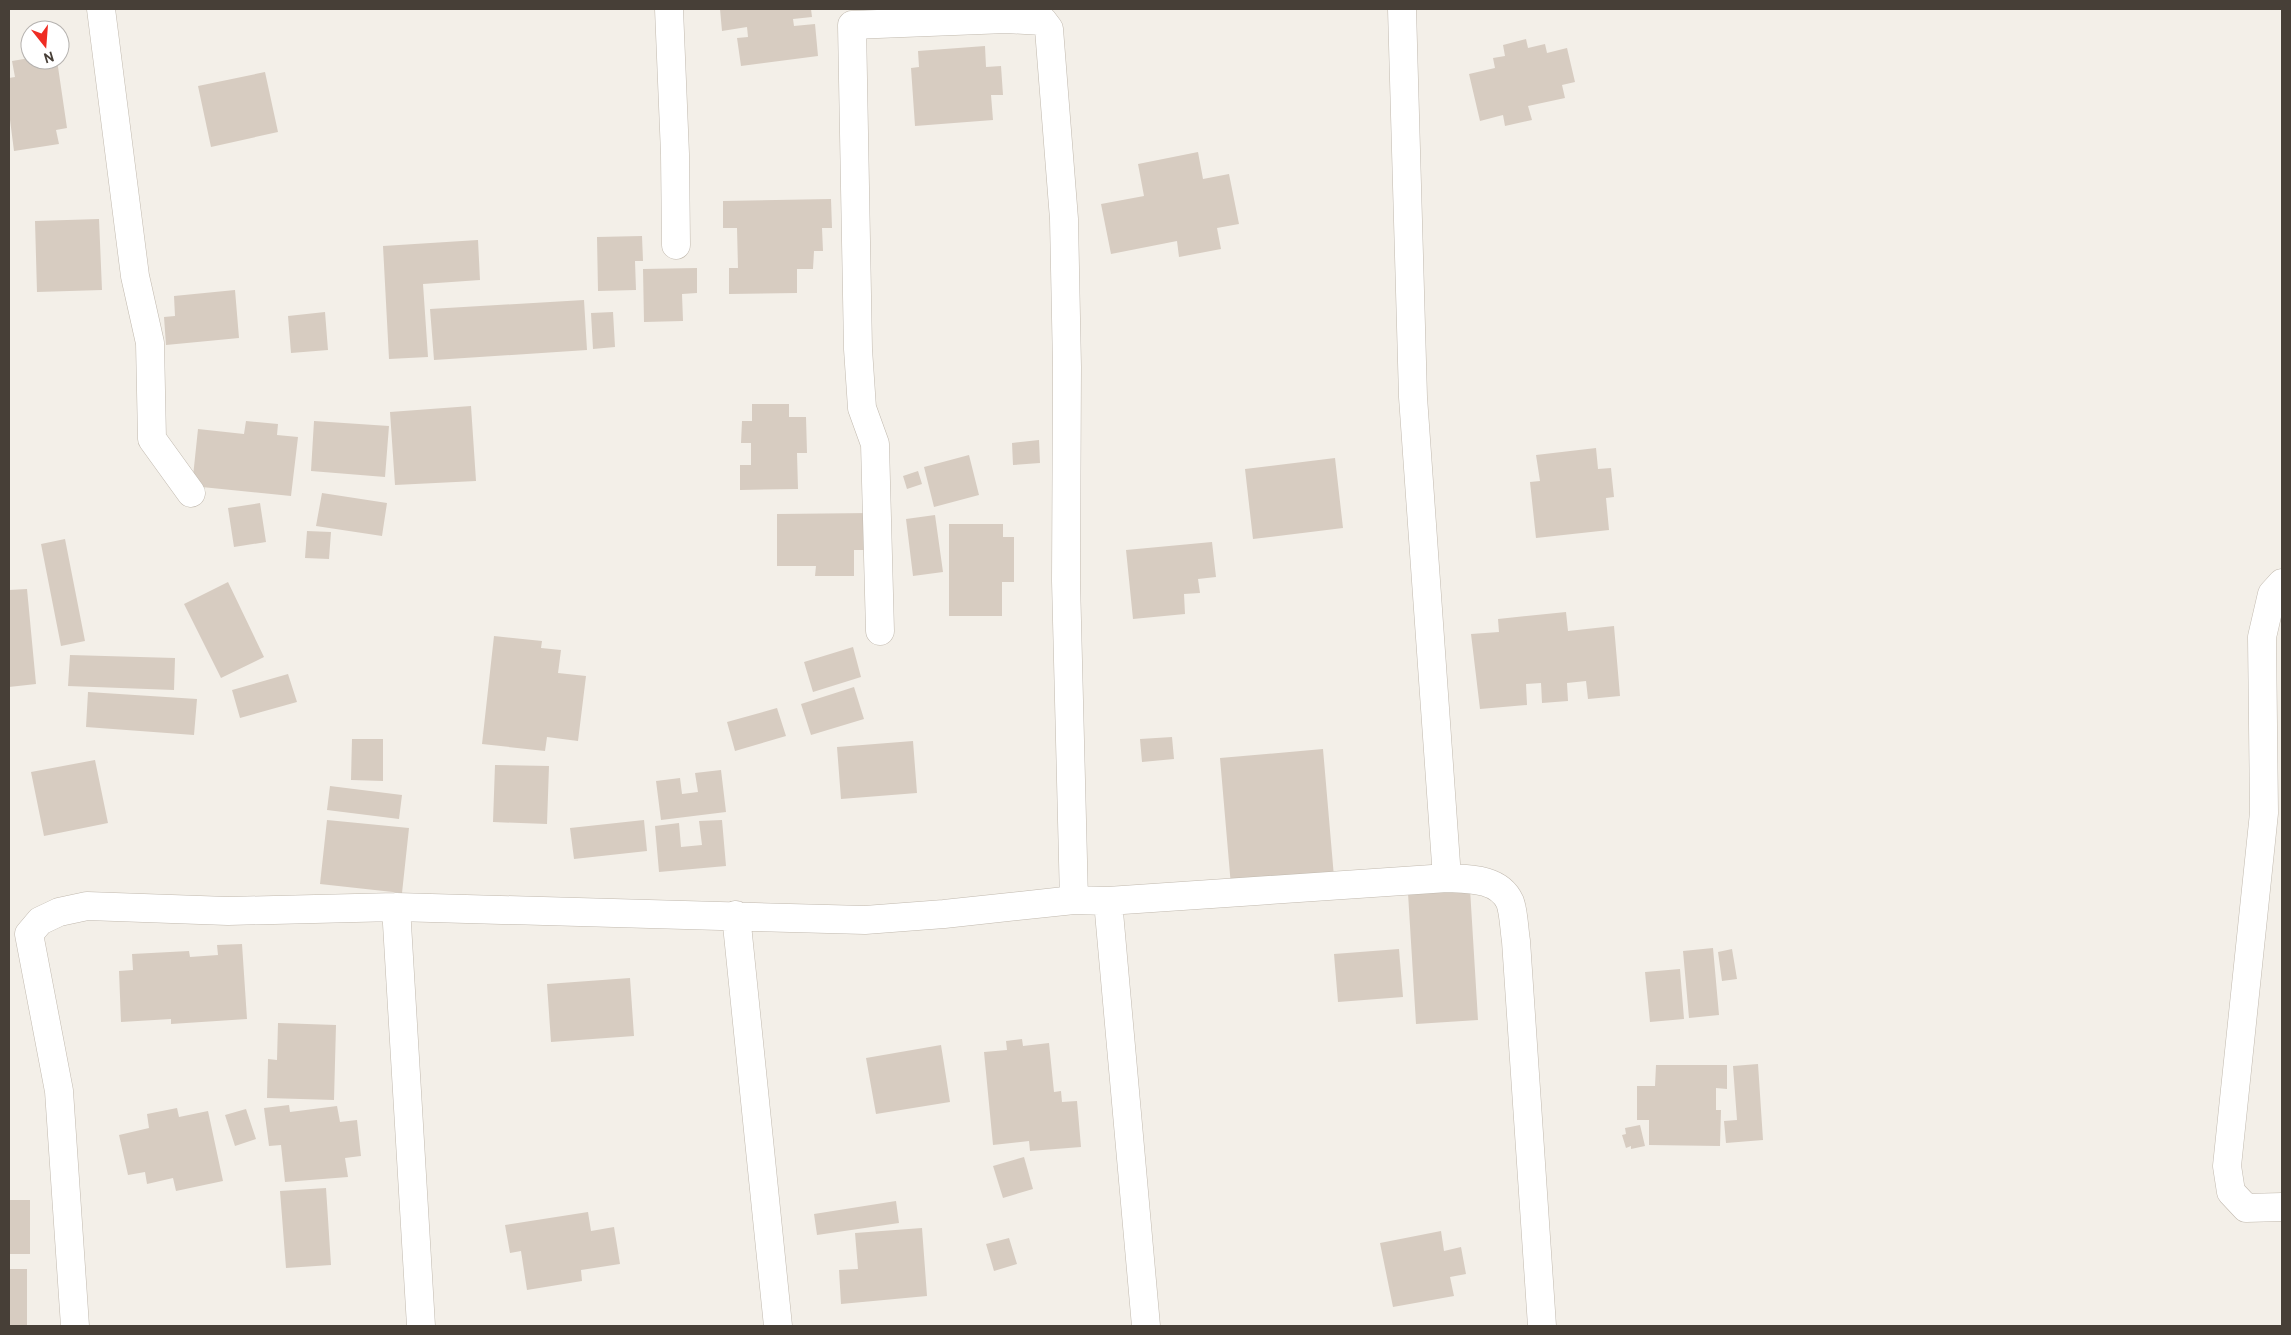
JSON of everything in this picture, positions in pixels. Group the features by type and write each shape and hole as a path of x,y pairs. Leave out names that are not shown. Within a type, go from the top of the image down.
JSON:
{"street":[{"path":"101,9 135,276 150,343 152,439 191,493"},
{"path":"669,9 675,154 676,245"},
{"path":"1402,9 1413,397 1447,878"},
{"path":"880,631 875,444 862,408 858,349 852,25 1006,20 1043,21 1049,29 1064,219 1067,368 1066,580 1074,900"},
{"path":"2282,583 2272,594 2262,637 2264,813 2226,1166 2231,1192 2246,1208 2282,1207"},
{"path":"75,1326 59,1091 29,934 40,921 59,912 87,906 228,911 396,908 736,915 865,920 944,914 1074,900 1108,901 1447,878 1480,880 1498,888 1510,902 1516,941 1542,1326"},
{"path":"1108,901 1146,1326"},
{"path":"396,908 421,1326"},
{"path":"736,915 778,1326"}],"building":[{"path":"720,9 811,9 812,17 793,19 794,26 815,24 818,56 741,66 737,38 748,37 747,27 722,31"},
{"path":"1526,39 1528,48 1545,44 1547,53 1567,48 1575,82 1562,85 1565,98 1528,106 1532,120 1505,126 1503,115 1480,121 1469,74 1495,68 1493,58 1505,56 1503,45"},
{"path":"985,46 986,67 1001,66 1003,95 991,95 993,120 915,126 911,68 919,67 918,51"},
{"path":"20,60 20,70 58,70 67,128 56,130 59,144 14,151 9,112 9,78 15,77 12,61"},
{"path":"265,72 278,132 211,147 198,86"},
{"path":"1198,152 1203,179 1229,174 1239,224 1217,228 1221,249 1179,257 1177,241 1111,254 1101,204 1144,196 1138,164"},
{"path":"831,199 832,228 822,228 823,251 814,251 813,269 797,269 797,293 729,294 729,268 738,268 737,228 723,228 723,201"},
{"path":"99,219 102,290 37,292 35,221"},
{"path":"642,236 643,261 635,261 636,290 598,291 597,237"},
{"path":"478,240 480,280 423,284 428,357 389,359 383,246"},
{"path":"697,268 697,293 682,294 683,321 644,322 643,269"},
{"path":"235,290 239,338 166,345 164,317 175,316 174,296"},
{"path":"584,300 587,350 434,360 430,309"},
{"path":"325,312 328,350 291,353 288,316"},
{"path":"613,312 615,347 593,349 591,313"},
{"path":"752,404 789,404 789,417 806,417 807,453 797,453 798,489 740,490 740,465 751,465 751,443 741,443 742,421 752,421"},
{"path":"471,406 476,481 395,485 390,412"},
{"path":"246,421 278,424 277,435 298,437 291,496 192,486 198,429 244,434"},
{"path":"314,421 389,426 385,477 311,471"},
{"path":"1039,440 1040,463 1013,465 1012,443"},
{"path":"1596,448 1598,469 1611,468 1614,497 1606,498 1609,530 1536,538 1530,482 1540,481 1536,455"},
{"path":"969,455 979,495 934,507 924,467"},
{"path":"1335,458 1343,528 1253,539 1245,469"},
{"path":"918,471 922,484 907,489 903,476"},
{"path":"322,493 387,503 382,536 316,526"},
{"path":"260,503 266,542 234,547 228,508"},
{"path":"871,513 872,550 854,550 854,576 815,576 816,566 777,566 777,514"},
{"path":"935,515 943,572 913,576 906,519"},
{"path":"949,524 1003,524 1003,537 1014,537 1014,582 1002,582 1002,616 949,616"},
{"path":"307,531 331,532 329,559 305,558"},
{"path":"65,539 85,641 61,646 41,544"},
{"path":"1212,542 1216,577 1198,579 1200,593 1184,594 1185,614 1133,619 1126,550"},
{"path":"228,582 264,657 221,678 184,604"},
{"path":"27,589 36,684 9,687 9,590"},
{"path":"1566,612 1568,631 1614,626 1620,696 1588,699 1586,681 1567,683 1568,701 1542,703 1541,683 1526,684 1527,705 1480,709 1471,634 1499,632 1498,619"},
{"path":"494,636 542,641 541,648 561,650 558,673 586,676 578,741 547,737 545,751 482,744"},
{"path":"853,647 861,677 813,692 804,662"},
{"path":"70,655 175,658 174,690 68,686"},
{"path":"288,674 297,702 240,718 232,690"},
{"path":"854,687 864,719 811,735 801,704"},
{"path":"88,692 197,699 194,735 86,727"},
{"path":"777,708 786,736 735,751 727,722"},
{"path":"1172,737 1174,759 1142,762 1140,739"},
{"path":"352,739 383,739 383,781 351,780"},
{"path":"913,741 917,793 841,799 837,747"},
{"path":"1323,749 1334,877 1231,886 1220,758"},
{"path":"95,760 108,823 44,836 31,772"},
{"path":"495,765 549,766 547,824 493,822"},
{"path":"721,770 726,812 661,820 656,781 680,778 682,794 698,792 695,773"},
{"path":"330,786 402,795 399,819 327,810"},
{"path":"327,820 409,828 402,893 320,884"},
{"path":"644,820 647,851 574,859 570,828"},
{"path":"722,820 726,866 659,872 655,826 679,823 681,847 702,845 699,821"},
{"path":"1470,889 1478,1020 1416,1024 1408,893"},
{"path":"242,944 247,1019 171,1024 171,1019 121,1022 119,971 133,970 132,954 189,951 190,957 218,955 217,945"},
{"path":"1713,948 1719,1015 1689,1018 1683,951"},
{"path":"1399,949 1403,997 1338,1002 1334,954"},
{"path":"1732,949 1737,979 1722,981 1718,952"},
{"path":"1680,969 1684,1019 1650,1022 1645,972"},
{"path":"630,978 634,1036 551,1042 547,984"},
{"path":"278,1023 336,1025 334,1100 267,1098 268,1059 277,1060"},
{"path":"1022,1039 1023,1046 1049,1043 1054,1092 1061,1091 1062,1102 1077,1101 1081,1147 1030,1151 1029,1141 993,1145 984,1052 1007,1050 1006,1041"},
{"path":"941,1045 950,1102 876,1114 866,1058"},
{"path":"1758,1064 1763,1140 1726,1143 1724,1121 1737,1120 1733,1066"},
{"path":"1656,1065 1727,1065 1727,1089 1716,1088 1716,1110 1721,1110 1720,1146 1649,1145 1649,1120 1637,1120 1637,1086 1655,1086"},
{"path":"289,1105 290,1112 337,1106 340,1122 357,1120 361,1156 345,1158 348,1177 285,1182 281,1145 269,1146 264,1108"},
{"path":"177,1108 179,1117 208,1111 223,1181 176,1191 173,1178 147,1184 145,1172 128,1175 119,1135 149,1128 147,1114"},
{"path":"246,1109 256,1139 235,1146 225,1115"},
{"path":"1640,1125 1645,1146 1631,1149 1631,1146 1626,1148 1622,1135 1626,1134 1625,1128"},
{"path":"1024,1157 1033,1189 1003,1198 993,1166"},
{"path":"326,1188 331,1265 286,1268 280,1191"},
{"path":"9,1200 30,1200 30,1254 9,1254"},
{"path":"896,1201 899,1223 817,1235 814,1214"},
{"path":"588,1212 591,1231 614,1227 620,1264 581,1270 582,1281 527,1290 521,1251 510,1253 505,1225"},
{"path":"922,1228 927,1296 841,1304 839,1270 858,1269 855,1233"},
{"path":"1441,1231 1444,1251 1461,1247 1466,1274 1450,1277 1454,1296 1393,1307 1380,1243"},
{"path":"1009,1238 1017,1264 994,1271 986,1244"},
{"path":"9,1269 27,1269 27,1326 9,1326"}]}
